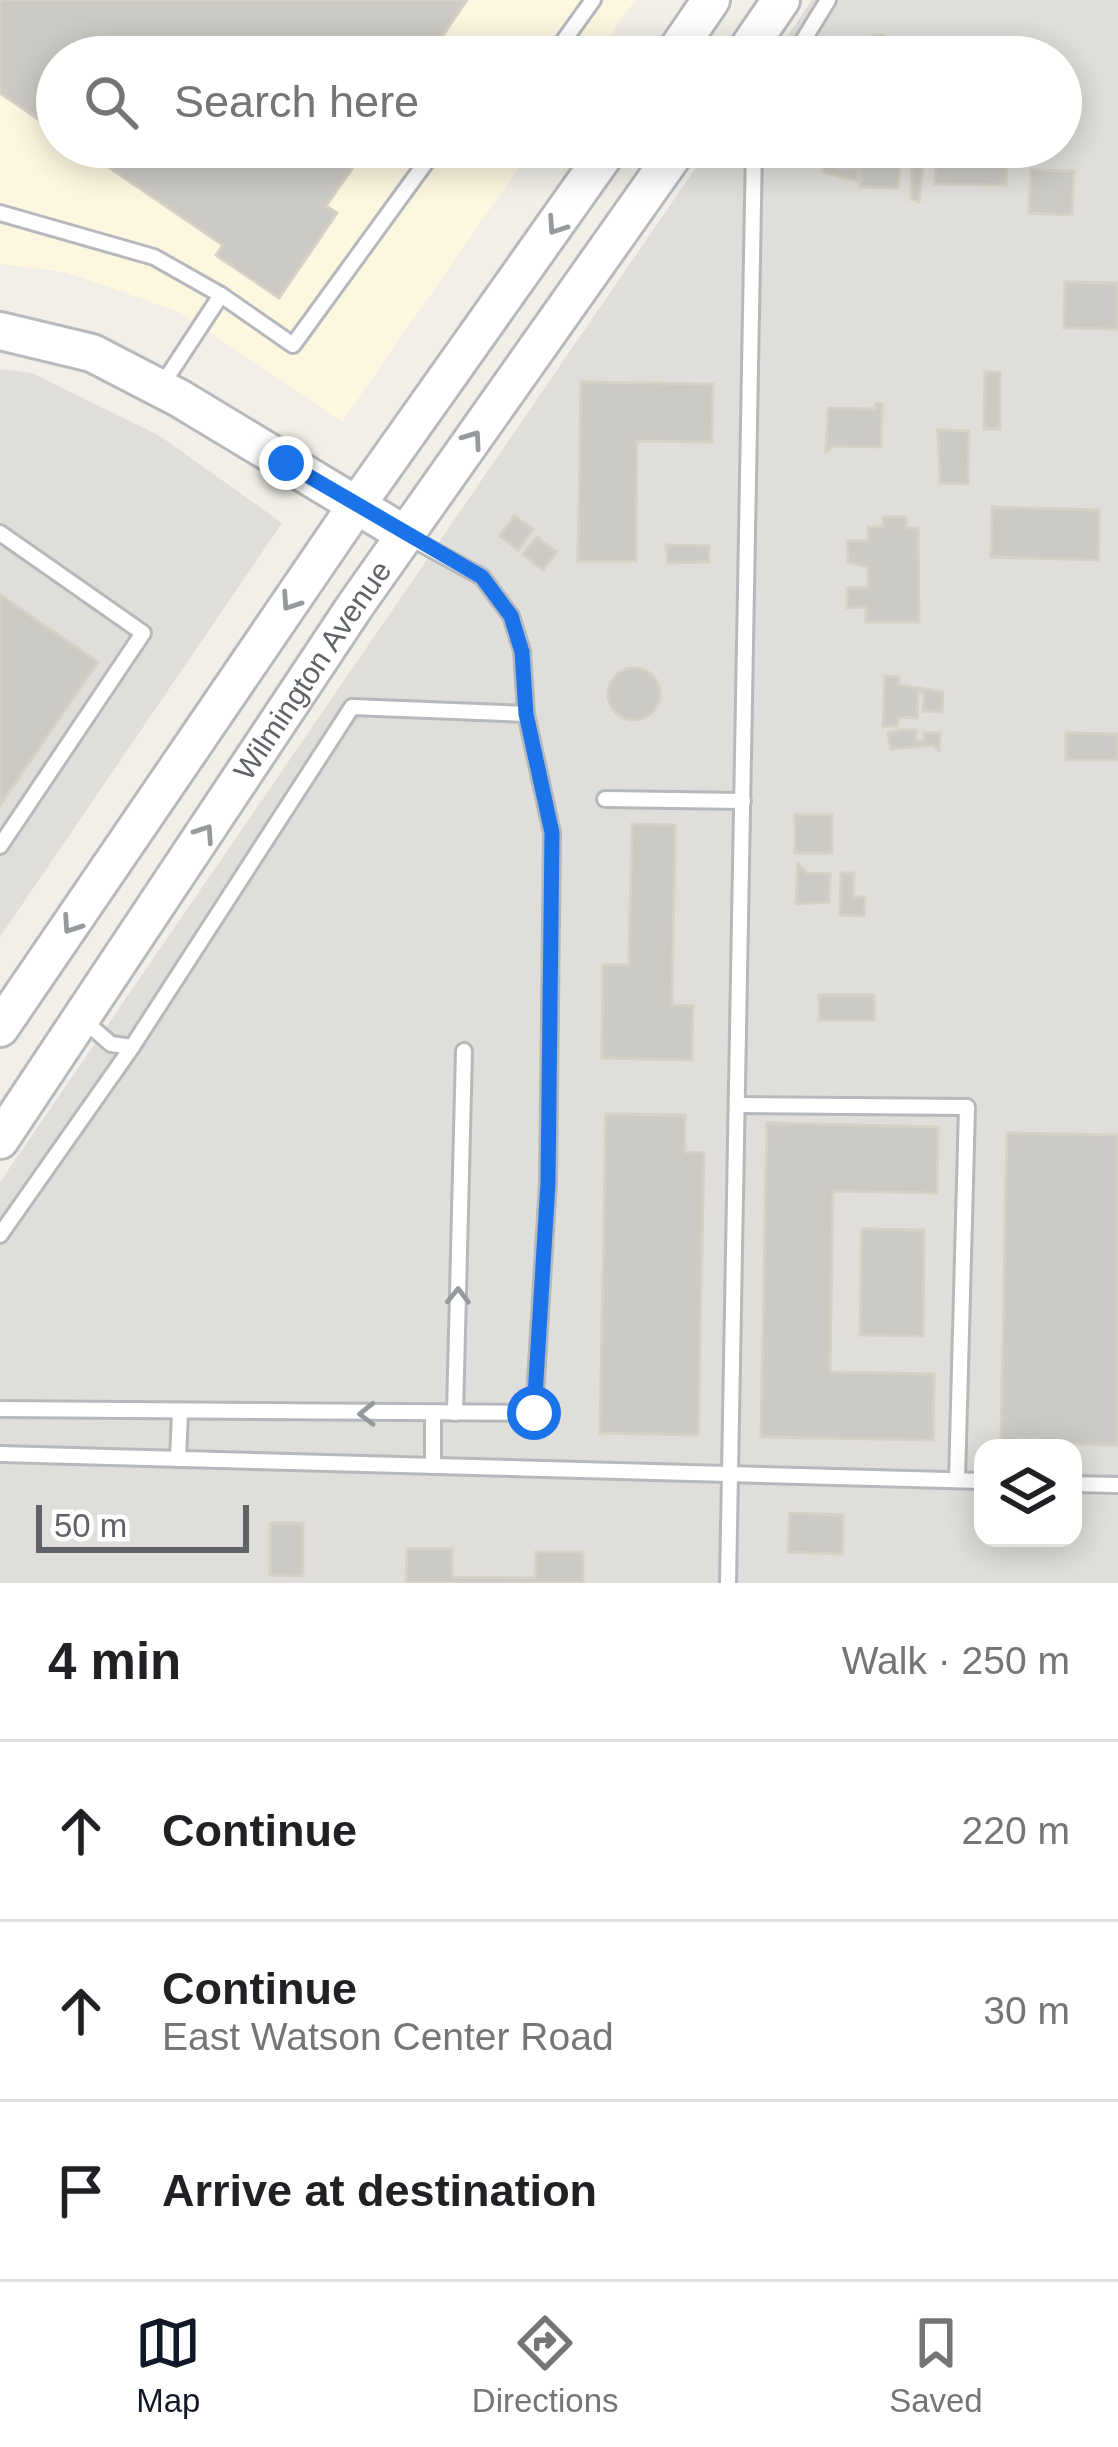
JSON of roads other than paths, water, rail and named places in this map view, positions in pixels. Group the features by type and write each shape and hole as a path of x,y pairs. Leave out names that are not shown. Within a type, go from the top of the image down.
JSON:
{"main road":[{"path":"756,36 781,0"},
{"path":"685,36 702,7"},
{"name":"Wilmington Avenue","path":"0,1028 356,506 595,168"},
{"name":"Wilmington Avenue","path":"0,1140 406,535 664,168"},
{"path":"0,331 92,352 406,535"}],"lane":[{"path":"570,36 593,0"},
{"path":"806,36 828,0"},
{"path":"0,213 154,257 221,295 293,345 422,168"},
{"path":"728,1583 754,168"},
{"path":"160,388 221,295"},
{"path":"0,533 142,633 0,846"},
{"path":"0,1409 534,1413 548,1183 552,833 526,714 522,652 497,593 482,577 406,535"},
{"path":"0,1235 132,1047 352,707 526,714"},
{"path":"605,799 743,801"},
{"path":"81,1018 111,1044 132,1047"},
{"path":"455,1413 464,1051"},
{"path":"738,1105 967,1107 957,1480"},
{"path":"178,1459 180,1413"},
{"path":"433,1414 433,1466"},
{"path":"0,1454 974,1481"},
{"path":"1082,1484 1118,1485"}]}
